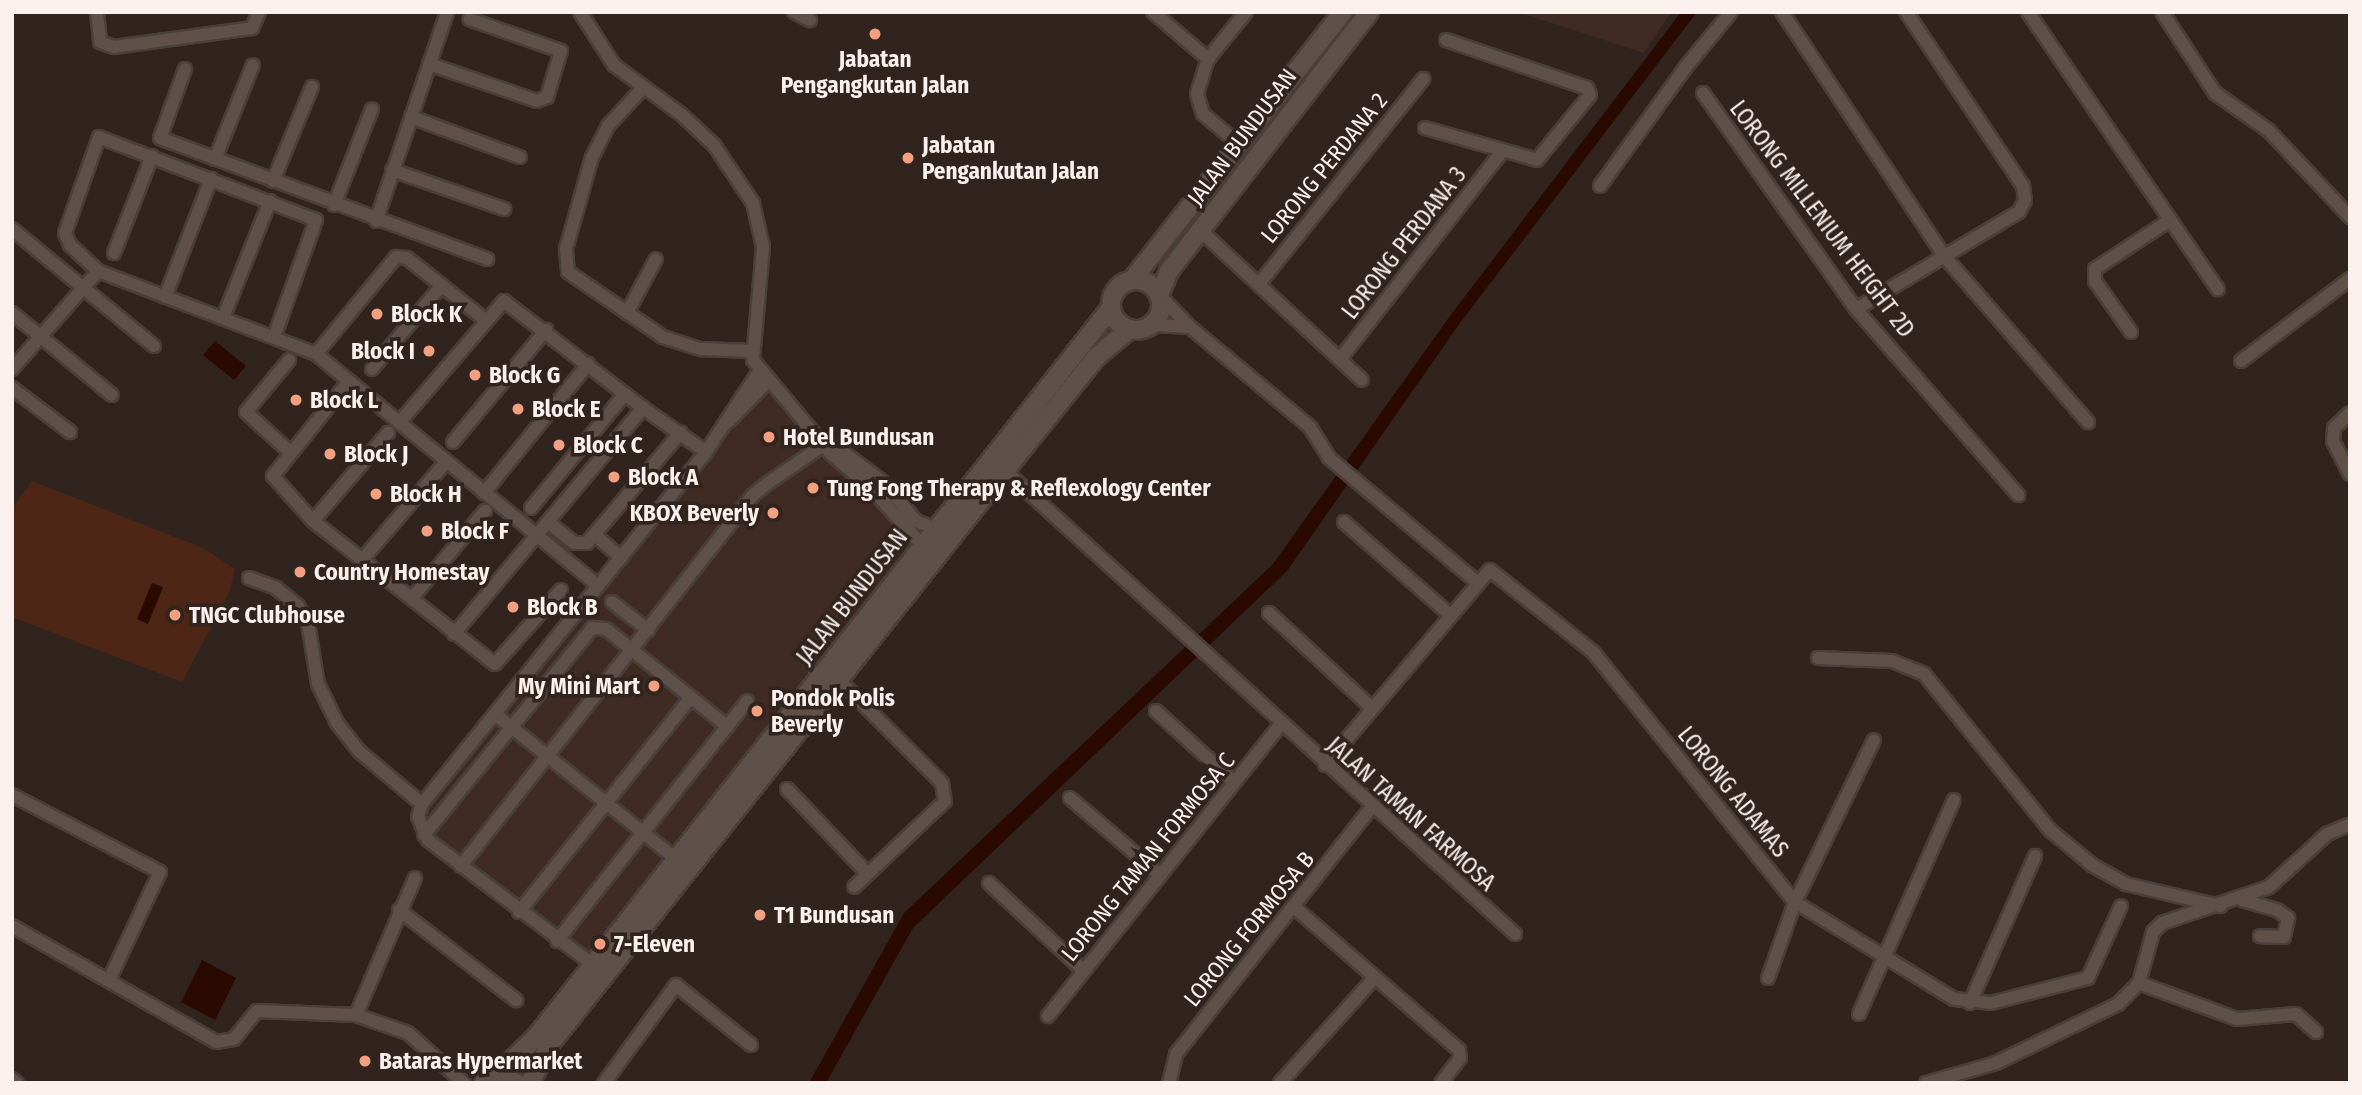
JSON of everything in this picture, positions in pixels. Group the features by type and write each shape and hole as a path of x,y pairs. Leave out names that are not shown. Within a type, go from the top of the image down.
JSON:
{"main road":[{"name":"JALAN BUNDUSAN","path":"490,1080 537,1036 1111,308 1115,291 1132,280 1343,12"},
{"name":"JALAN BUNDUSAN","path":"530,1083 550,1044 841,682 986,494 1101,351 1130,329 1152,325 1161,311 1159,295 1169,271 1369,12"},
{"path":"1132,280 1145,281 1159,295"},
{"path":"1111,308 1117,321 1130,329"},
{"path":"923,547 938,542 986,494"},
{"path":"490,1080 516,1083"}],"street":[{"path":"97,12 100,42 114,47 252,28 259,12"},
{"path":"376,221 447,12"},
{"path":"580,12 597,45 642,89 705,136 753,204 763,247 751,351 765,375 825,444 923,547"},
{"path":"794,12 810,20"},
{"path":"1153,12 1208,59"},
{"path":"1239,144 1197,104 1208,59 1246,12"},
{"path":"1600,186 1685,68 1731,12"},
{"path":"1782,12 1944,256 2088,422"},
{"path":"1856,309 2019,212 2025,193 1906,12"},
{"path":"2028,12 2218,289"},
{"path":"2162,12 2215,93 2269,131 2350,217"},
{"path":"429,64 537,101 547,97 561,51 469,19"},
{"path":"1425,128 1530,160 1542,157 1589,98 1589,91 1446,40"},
{"path":"215,159 253,65"},
{"path":"185,69 160,138 376,221 487,259"},
{"name":"LORONG PERDANA 2","path":"1259,284 1423,79"},
{"path":"273,181 312,87"},
{"path":"642,89 608,126 592,157 566,249 568,272 663,337 701,349 751,351"},
{"name":"LORONG MILLENIUM HEIGHT 2D","path":"1703,93 1856,309 2018,495"},
{"path":"334,205 372,109"},
{"path":"411,117 520,157"},
{"path":"276,329 317,224 312,217 99,137 65,233 70,245 98,271 316,354 598,586"},
{"name":"LORONG PERDANA 3","path":"1340,359 1502,152"},
{"path":"114,253 152,156"},
{"path":"392,170 504,209"},
{"path":"165,297 211,179"},
{"path":"223,318 270,201"},
{"path":"2131,332 2095,281 2095,269 2169,220"},
{"path":"12,229 154,346"},
{"path":"1201,231 1362,380"},
{"path":"316,354 396,257 407,258 484,319"},
{"path":"626,313 656,259"},
{"path":"12,369 98,271"},
{"path":"2241,362 2350,279"},
{"path":"372,369 442,285"},
{"path":"1159,295 1190,327 1310,427 1329,458 1380,498 1478,583 1325,765"},
{"path":"399,423 484,319 508,301 643,408 706,452"},
{"path":"12,313 112,395"},
{"path":"1152,325 1190,327"},
{"path":"453,442 546,330"},
{"path":"289,360 246,412 290,452"},
{"path":"484,493 588,364"},
{"path":"592,964 557,941 424,835 418,817 422,804 765,375"},
{"path":"349,381 273,476 313,521 491,662 499,663 561,590"},
{"path":"12,388 70,432"},
{"path":"531,508 625,394"},
{"path":"454,634 643,408"},
{"path":"2350,413 2334,428 2333,441 2350,474"},
{"path":"548,522 574,543 587,543 681,432"},
{"path":"313,521 388,433"},
{"path":"825,444 864,466 916,521 938,530"},
{"path":"461,866 752,496 825,444"},
{"path":"361,561 446,462"},
{"name":"JALAN TAMAN FARMOSA","path":"1005,471 1280,725 1515,934"},
{"path":"412,598 485,511"},
{"path":"1344,522 1450,614"},
{"path":"595,536 621,558"},
{"name":"LORONG ADAMAS","path":"1478,583 1490,570 1593,652 1796,902 1954,999 1970,1003"},
{"path":"249,578 276,589 298,606 308,623 318,684 337,723 360,752 422,804"},
{"path":"612,602 648,629"},
{"path":"1269,613 1372,708"},
{"path":"424,835 592,628 602,627 728,727"},
{"path":"1818,658 1892,661 1924,674 2050,830 2092,865 2126,884 2220,906"},
{"path":"841,682 942,783 945,801 854,887"},
{"path":"520,912 691,697"},
{"path":"557,941 747,701"},
{"path":"1156,711 1234,782"},
{"path":"495,714 676,858"},
{"name":"LORONG TAMAN FORMOSA C","path":"1048,1016 1280,725"},
{"path":"1768,978 1796,902 1874,740"},
{"path":"787,789 868,874"},
{"path":"12,795 160,872 109,979"},
{"path":"1070,798 1160,875"},
{"path":"1859,1014 1954,800"},
{"name":"LORONG FORMOSA B","path":"1169,1083 1176,1054 1372,807"},
{"path":"1927,1083 1996,1063 2092,1019 2127,998 2139,983 2153,932 2162,923 2241,900 2269,887 2327,834 2350,824"},
{"path":"2035,856 1970,1003 1991,1003 2088,978 2121,906"},
{"path":"356,1015 415,878"},
{"path":"989,883 1084,971"},
{"path":"2241,900 2277,909 2288,918 2284,937 2260,936"},
{"path":"1294,907 1459,1050 1460,1058 1441,1083"},
{"path":"399,910 516,1000"},
{"path":"12,926 216,1042 234,1038 257,1011 356,1015 408,1033 464,1083"},
{"path":"1280,1083 1375,977"},
{"path":"2139,983 2237,1019 2296,1014 2316,1032"},
{"path":"611,1080 676,985 751,1045"},
{"path":"12,1079 17,1083"}],"shaded area":[{"path":"1518,12 1671,12 1644,53"},
{"path":"1681,12 1697,12 1460,323 1287,571 913,928 826,1083 809,1083 904,913 1273,564 1450,316"},
{"path":"215,341 246,366 234,380 203,355"},
{"path":"763,379 923,546 592,964 428,840 422,804"},
{"path":"32,481 203,548 235,569 229,593 182,682 12,617 12,508"},
{"path":"152,583 163,587 148,624 137,619"},
{"path":"202,960 236,978 215,1020 181,1002"}],"place":[{"name":"Jabatan Pengangkutan Jalan","path":"875,34"},
{"name":"Jabatan Pengankutan Jalan","path":"908,158"},
{"name":"Block K","path":"377,314"},
{"name":"Block I","path":"429,351"},
{"name":"Block G","path":"475,375"},
{"name":"Block L","path":"296,400"},
{"name":"Block E","path":"518,409"},
{"name":"Hotel Bundusan","path":"769,437"},
{"name":"Block C","path":"559,445"},
{"name":"Block J","path":"330,454"},
{"name":"Block A","path":"614,477"},
{"name":"Tung Fong Therapy & Reflexology Center","path":"813,488"},
{"name":"Block H","path":"376,494"},
{"name":"KBOX Beverly","path":"773,513"},
{"name":"Block F","path":"427,531"},
{"name":"Country Homestay","path":"300,572"},
{"name":"Block B","path":"513,607"},
{"name":"TNGC Clubhouse","path":"175,615"},
{"name":"My Mini Mart","path":"654,686"},
{"name":"Pondok Polis Beverly","path":"757,711"},
{"name":"T1 Bundusan","path":"760,915"},
{"name":"7-Eleven","path":"600,944"},
{"name":"Bataras Hypermarket","path":"365,1061"}]}
